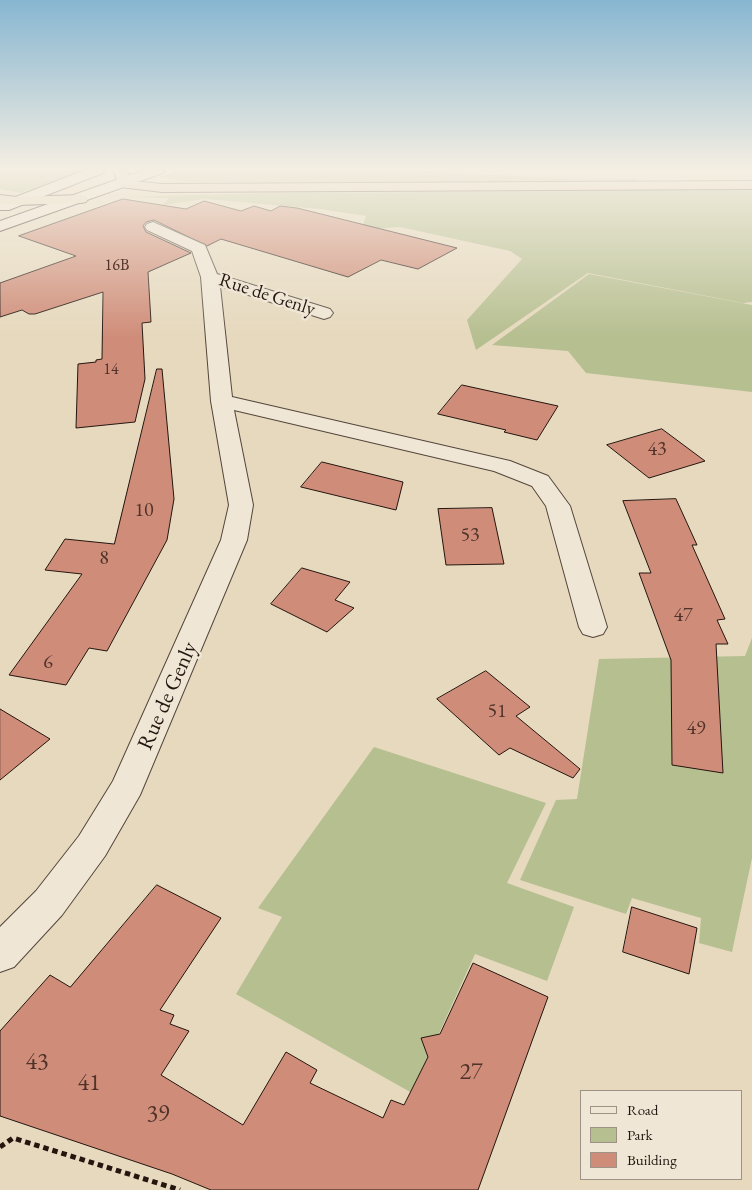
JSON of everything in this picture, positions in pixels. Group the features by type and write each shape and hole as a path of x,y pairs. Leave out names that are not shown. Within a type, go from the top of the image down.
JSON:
{"street":[{"name":"Rue de Genly","path":"0,954 49,903 92,846 128,786 230,549 241,505 222,401 210,277 199,248 153,227"},
{"name":"Rue de Genly","path":"210,277 324,313"},
{"path":"222,401 502,466 540,481 558,506 592,627"}],"path":[{"path":"0,1147 13,1138 180,1190"}],"green space":[{"path":"363,226 752,226 752,302 743,303 588,273 476,350 467,320 522,259 510,251 400,227 361,230"},
{"path":"589,274 752,305 752,392 586,373 568,351 492,345"},
{"path":"752,638 752,858 732,952 699,943 701,918 632,898 626,914 520,880 556,800 577,799 599,659 745,656"},
{"path":"374,747 546,803 507,883 574,907 547,981 475,954 412,1093 236,994 282,917 258,908"}],"building":[{"path":"48,226 143,226 146,232 191,253 148,272 151,322 142,323 145,379 135,422 76,428 78,364 96,362 96,360 102,359 103,292 35,314 29,314 22,310 0,317 0,283 76,256 19,236"},
{"path":"165,226 367,226 457,248 418,269 381,260 348,277 221,239 207,246"},
{"path":"157,369 162,369 174,499 167,540 107,651 89,648 66,685 9,675 82,574 45,570 65,539 114,544"},
{"path":"462,385 558,406 537,440 504,432 506,430 438,414"},
{"path":"662,429 705,461 649,478 607,445"},
{"path":"322,462 403,482 396,510 301,487"},
{"path":"676,499 697,545 692,545 725,619 717,620 728,644 716,644 723,773 672,765 671,660 639,573 651,573 623,501"},
{"path":"492,508 504,564 446,565 438,509"},
{"path":"302,568 350,582 335,600 354,608 327,632 271,604"},
{"path":"486,671 530,707 516,716 580,769 573,778 510,748 499,755 437,699"},
{"path":"0,709 50,739 0,780"},
{"path":"157,885 221,918 160,1010 174,1015 170,1024 189,1031 161,1075 243,1125 286,1052 317,1070 310,1083 383,1118 391,1100 404,1105 428,1057 421,1038 440,1034 473,963 548,997 478,1190 211,1190 172,1174 0,1116 0,1031 50,975 70,987"},
{"path":"632,907 697,928 689,974 623,952"}]}
